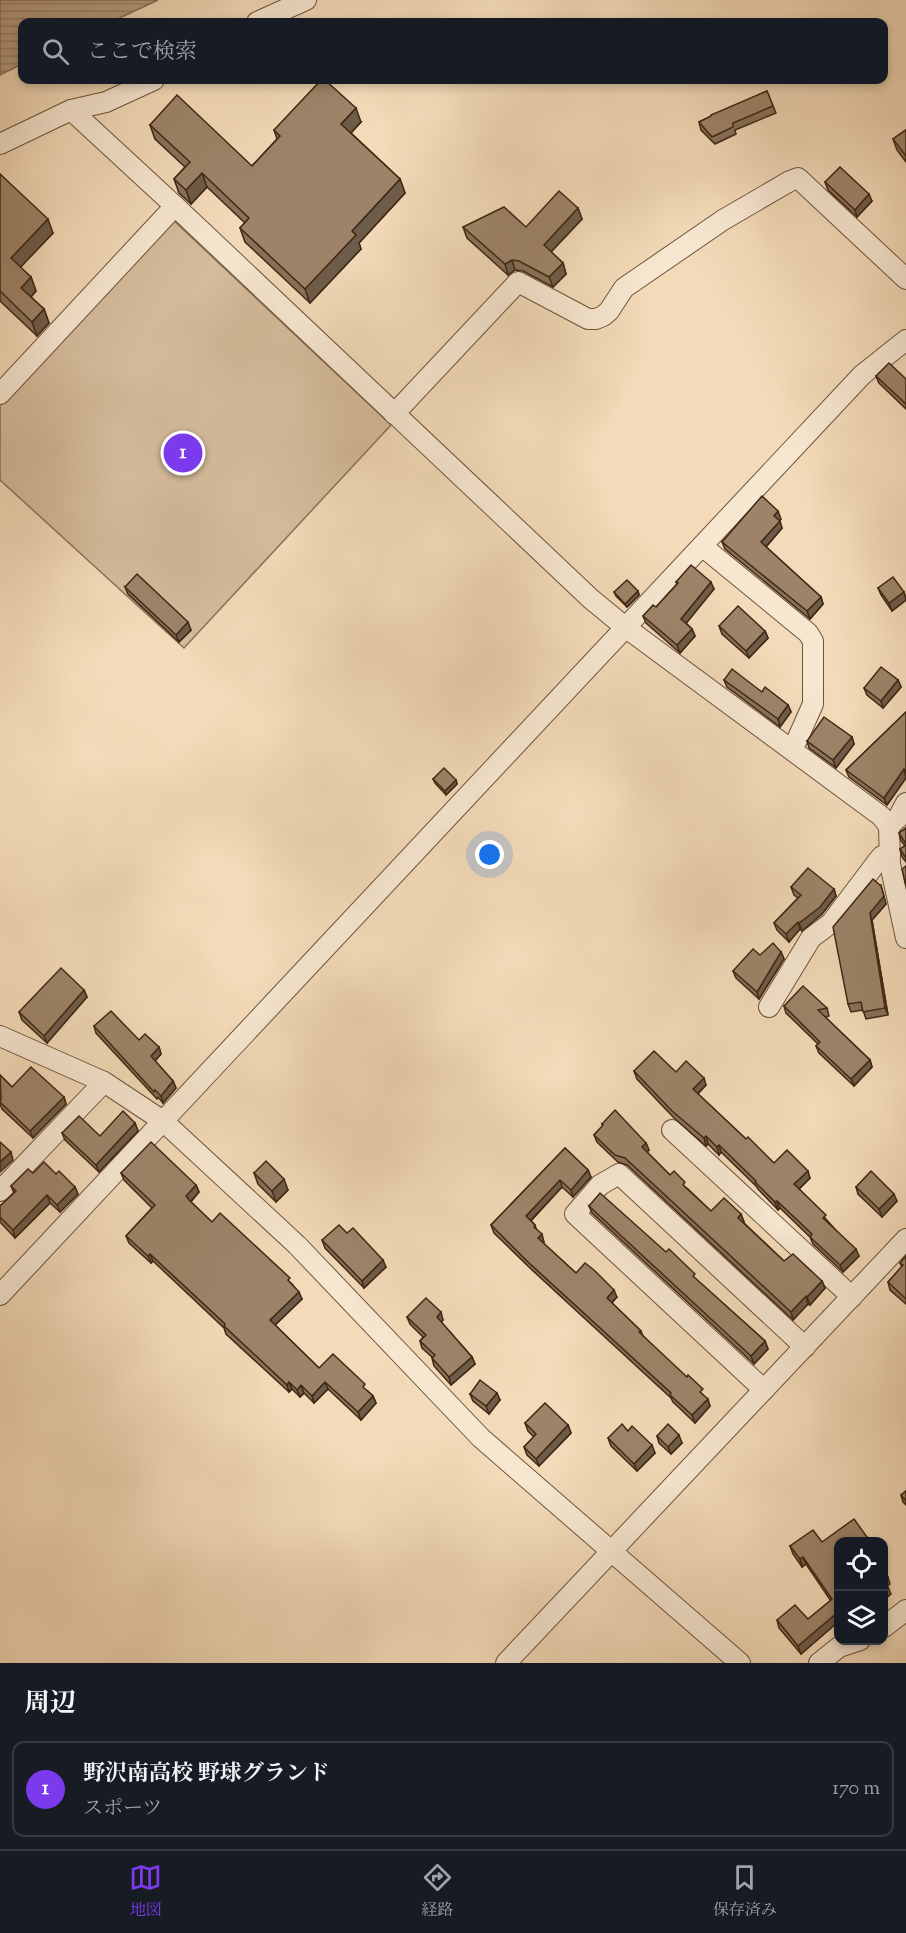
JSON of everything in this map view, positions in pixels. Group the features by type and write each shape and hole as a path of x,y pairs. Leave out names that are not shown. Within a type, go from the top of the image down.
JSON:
{"street":[{"path":"265,18 306,0"},
{"path":"0,144 71,110 106,102 145,84"},
{"path":"71,110 591,599 625,627 881,816 889,826 891,864 906,938"},
{"path":"394,414 518,282 588,319 596,319 609,311 624,288 723,220 798,178 906,279"},
{"path":"0,394 175,206"},
{"path":"0,1295 862,375 906,340"},
{"path":"702,546 808,633 813,641 813,704 791,748"},
{"path":"889,826 898,818 906,803"},
{"path":"769,1007 811,938 831,923 882,856 890,853"},
{"path":"0,1036 104,1082 163,1121 297,1245 481,1438 740,1663"},
{"path":"0,1191 104,1082"},
{"path":"672,1130 852,1297"},
{"path":"764,1390 575,1215 600,1185 619,1174 805,1347"},
{"path":"506,1663 906,1239"},
{"path":"888,1624 906,1610"},
{"path":"819,1663 838,1647 845,1645"}],"shaded area":[{"path":"0,0 158,0 120,18 18,18 18,66 0,75"},
{"path":"171,218 391,425 184,648 0,480 0,403"}],"building":[{"path":"317,84 329,84 356,108 341,124 400,179 352,231 356,235 305,289 240,228 249,218 202,173 186,190 174,179 190,162 150,125 177,95 252,166 280,136 274,130"},
{"path":"767,91 773,106 733,123 733,127 712,137 699,122 711,115"},
{"path":"906,130 906,156 893,139"},
{"path":"840,167 869,194 855,210 825,182"},
{"path":"0,174 48,219 11,258 31,277 21,288 44,309 32,322 0,291"},
{"path":"559,191 578,208 544,245 563,263 549,277 519,261 512,260 505,264 463,227 504,207 526,227"},
{"path":"889,363 906,379 906,404 876,376"},
{"path":"762,496 778,511 774,516 780,521 761,542 821,597 807,611 722,542"},
{"path":"691,565 711,582 681,619 692,629 677,645 643,616 653,605 656,607"},
{"path":"137,574 188,622 176,635 125,587"},
{"path":"893,577 904,592 889,603 878,588"},
{"path":"627,580 638,591 625,604 614,592"},
{"path":"738,606 765,631 746,651 719,626"},
{"path":"881,667 898,680 881,701 864,688"},
{"path":"732,669 762,692 765,687 788,705 778,719 724,680"},
{"path":"906,712 906,771 904,769 884,798 846,770"},
{"path":"824,717 852,737 833,760 807,741"},
{"path":"444,768 456,780 445,791 433,779"},
{"path":"906,828 906,844 899,833"},
{"path":"906,845 906,858 900,849"},
{"path":"906,866 906,886 902,869"},
{"path":"808,868 834,889 820,907 798,922 786,934 774,923 801,895 791,887"},
{"path":"873,879 881,886 884,896 870,913 885,1008 863,1012 861,1002 848,1004 833,927"},
{"path":"773,943 781,952 757,992 733,971 753,949 760,955"},
{"path":"61,968 84,990 44,1036 19,1012"},
{"path":"803,986 827,1008 818,1010 870,1060 851,1079 816,1046 820,1042 784,1006"},
{"path":"111,1011 139,1040 145,1034 159,1047 151,1056 173,1081 161,1096 155,1090 154,1092 94,1026"},
{"path":"654,1051 676,1072 686,1061 704,1078 693,1089 774,1163 787,1150 808,1171 794,1184 826,1215 823,1218 856,1249 840,1265 810,1237 812,1234 777,1201 775,1202 719,1145 717,1147 706,1136 704,1138 672,1111 634,1071"},
{"path":"31,1067 64,1097 30,1131 0,1102 0,1075 12,1087"},
{"path":"615,1110 646,1143 642,1147 670,1175 674,1171 685,1182 683,1185 711,1211 724,1198 741,1214 738,1218 784,1261 793,1254 822,1281 791,1312 625,1158 615,1155 594,1135"},
{"path":"123,1111 135,1123 96,1165 62,1133 79,1116 100,1136"},
{"path":"0,1142 11,1152 0,1162"},
{"path":"151,1142 196,1185 186,1196 189,1200 212,1222 220,1213 290,1278 288,1280 299,1292 270,1320 319,1368 333,1354 365,1384 363,1387 373,1396 358,1412 325,1382 312,1396 301,1385 297,1390 289,1382 287,1385 150,1254 148,1256 126,1236 155,1205 121,1173"},
{"path":"565,1148 588,1170 571,1190 560,1180 526,1216 542,1234 538,1238 576,1273 585,1263 594,1270 614,1290 607,1298 641,1331 639,1332 703,1389 700,1392 708,1399 692,1415 491,1225"},
{"path":"266,1161 284,1179 272,1191 254,1173"},
{"path":"44,1162 56,1174 59,1171 75,1187 57,1205 47,1195 13,1230 0,1217 0,1206 16,1191 11,1186 28,1169 33,1173"},
{"path":"871,1171 894,1194 879,1209 856,1187"},
{"path":"600,1193 666,1252 669,1249 695,1274 693,1276 765,1341 751,1356 589,1206"},
{"path":"339,1225 347,1233 353,1228 383,1260 362,1281 322,1240"},
{"path":"906,1256 906,1299 888,1282 903,1265 900,1263"},
{"path":"426,1298 441,1312 437,1317 472,1357 449,1377 432,1358 435,1355 420,1341 426,1335 407,1317"},
{"path":"480,1380 497,1393 486,1406 470,1394"},
{"path":"545,1403 568,1425 536,1459 524,1447 536,1434 525,1423"},
{"path":"622,1424 628,1431 632,1426 652,1445 634,1464 608,1438"},
{"path":"668,1424 679,1435 668,1447 657,1436"},
{"path":"906,1491 906,1501 901,1495"},
{"path":"854,1519 867,1537 834,1537 834,1615 798,1646 777,1620 795,1605 808,1619 832,1599 803,1557 800,1559 790,1546 813,1530 822,1542"}],"place":[{"name":"野沢南高校 野球グランド","path":"183,453"}]}
